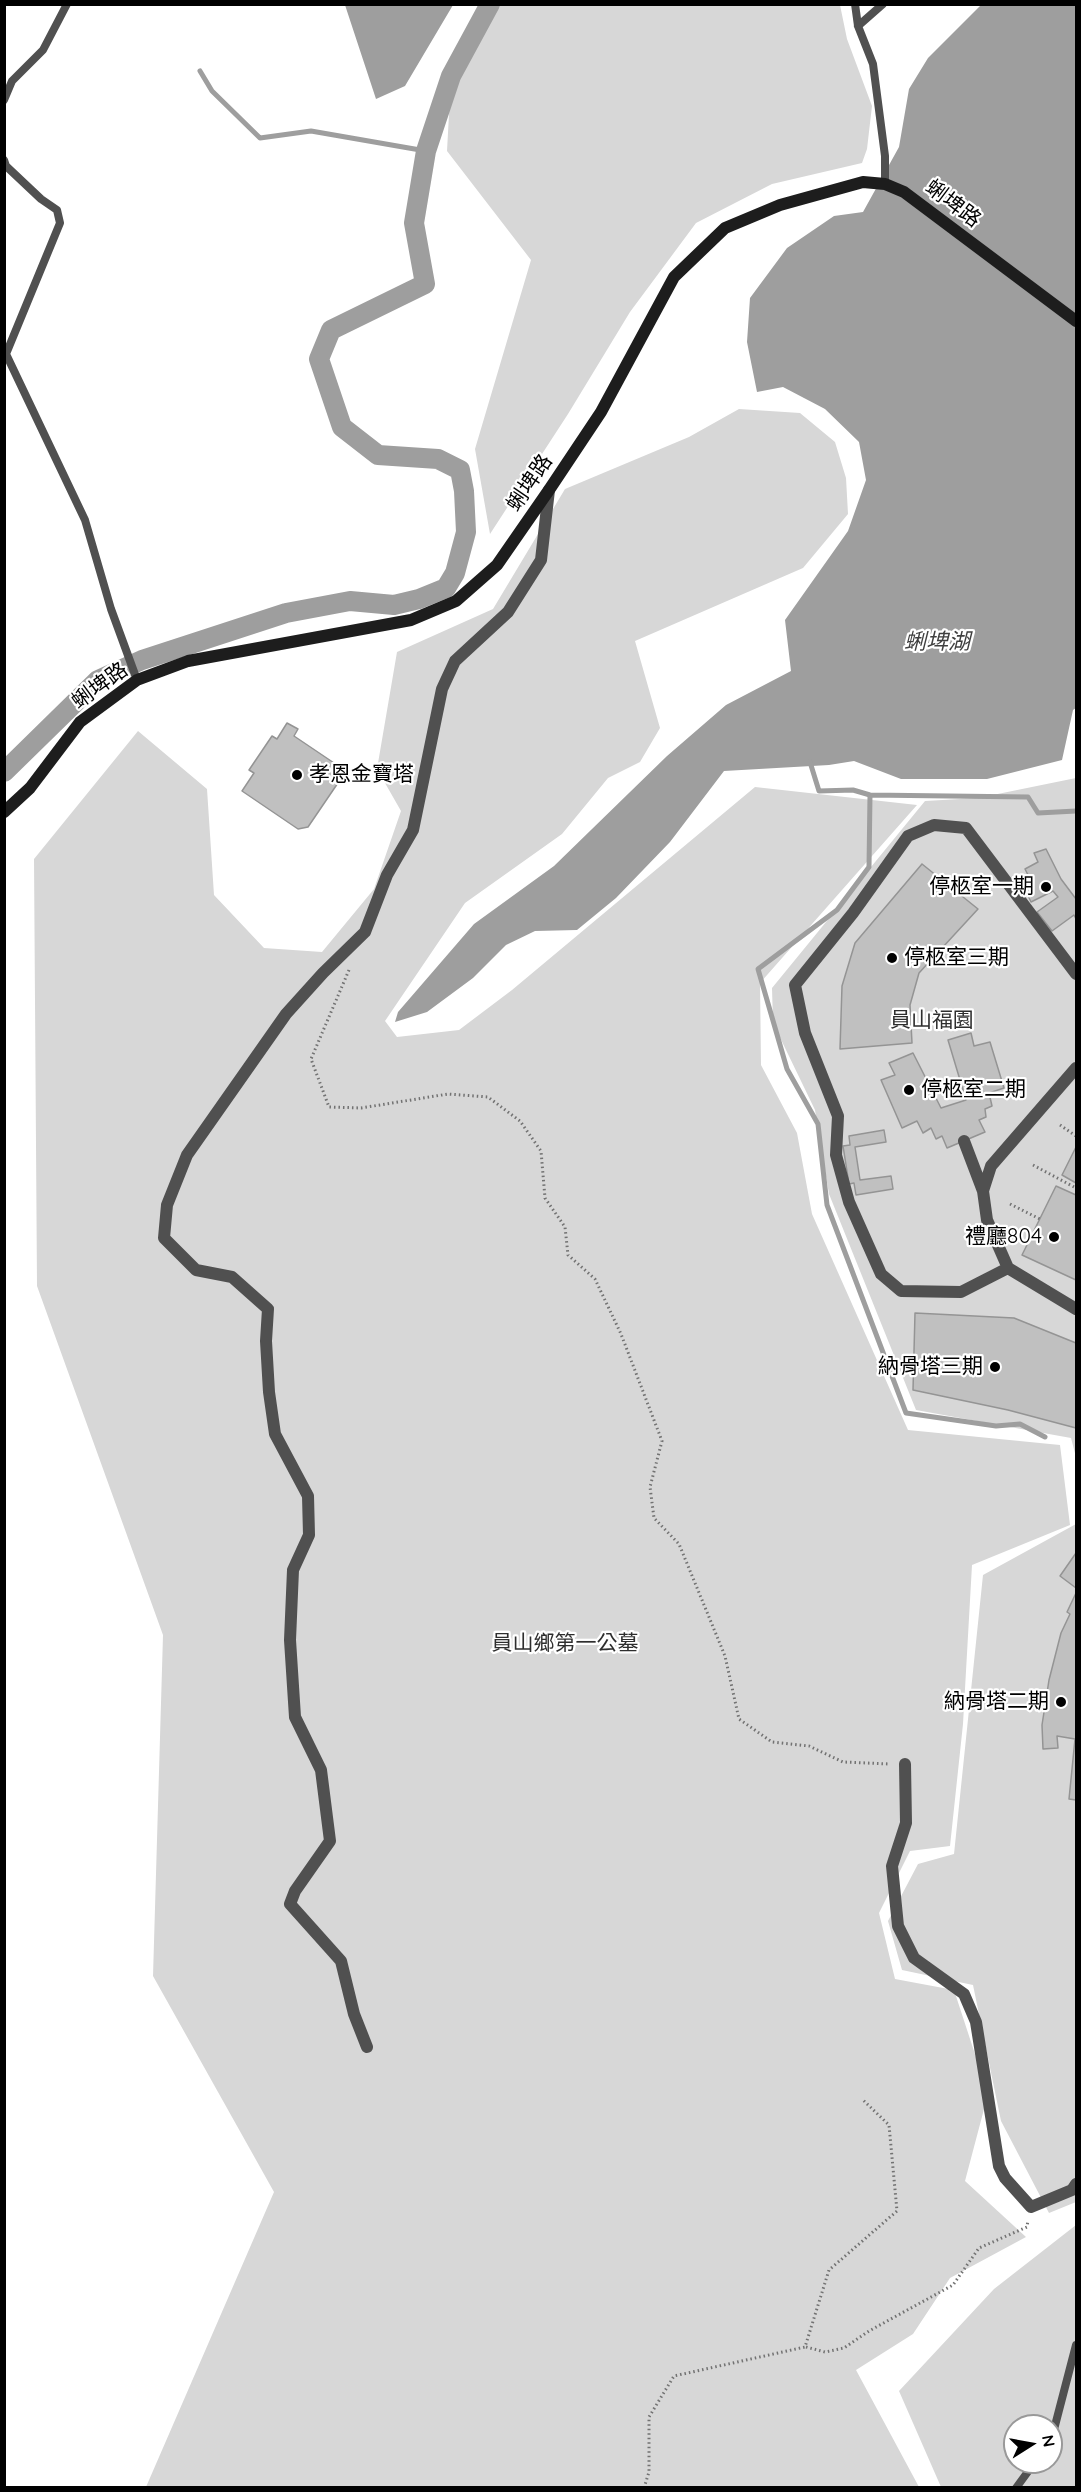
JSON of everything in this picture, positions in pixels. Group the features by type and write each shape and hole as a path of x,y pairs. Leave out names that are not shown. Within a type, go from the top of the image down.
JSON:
{"street":[{"name":"蜊埤路","path":"4,812 30,788 80,722 137,680 188,661 411,620 456,601 497,565 549,490 601,412 674,277 725,228 780,205 801,199 863,182 885,184 904,192 1077,321"},
{"path":"367,2047 354,2014 341,1961 290,1904 295,1891 330,1841 321,1770 296,1718 290,1640 293,1570 309,1535 308,1496 275,1434 266,1341 268,1309 231,1277 196,1270 164,1238 167,1205 187,1155 286,1014 323,973 365,932 387,874 413,830 442,688 455,661 508,612 541,560 549,490"},
{"path":"1008,1268 961,1292 901,1291 881,1274 849,1202 836,1155 838,1116 806,1033 795,985 853,913 908,836 934,825 966,828 1077,974"},
{"path":"983,1191 991,1166 1077,1068"},
{"path":"964,1141 983,1191 987,1220 1008,1268 1077,1309"},
{"path":"904,1764 906,1823 892,1866 898,1926 914,1958 964,1994 976,2022 999,2166 1005,2178 1031,2207 1072,2190 1077,2184"}],"lane":[{"path":"4,100 12,81 43,50 67,4"},
{"path":"855,4 858,26 873,64 885,156 885,184"},
{"path":"858,26 883,4"},
{"path":"4,160 6,166 34,193 57,210 60,223 5,354 85,520 137,680"},
{"path":"1058,2414 1077,2345"},
{"path":"1016,2487 1026,2474"}],"path":[{"path":"351,964 311,1059 329,1107 361,1108 448,1094 488,1097 520,1120 541,1151 545,1198 565,1227 568,1255 595,1279 621,1334 662,1441 650,1487 654,1518 679,1544 725,1656 739,1719 772,1742 809,1746 843,1762 904,1764"},
{"path":"1060,1125 1077,1136"},
{"path":"1033,1165 1077,1188"},
{"path":"1010,1204 1040,1219"},
{"path":"805,2347 829,2270 897,2211 889,2125 863,2100"},
{"path":"644,2487 649,2472 649,2417 674,2376 805,2347 825,2352 844,2348 869,2331 953,2285 979,2248 1027,2228 1031,2207"}],"green space":[{"path":"499,5 840,5 847,39 872,106 867,149 862,163 772,184 696,223 630,312 568,414 490,534 475,449 531,260 447,151 450,96"},
{"name":"員山鄉第一公墓","path":"739,409 800,413 835,442 846,478 848,514 803,568 635,641 660,728 640,762 608,778 562,834 465,903 385,1021 397,1037 459,1030 512,990 755,787 917,805 760,983 761,1065 797,1133 812,1214 908,1430 1060,1445 1070,1525 972,1565 963,1724 950,1846 910,1851 879,1913 895,1979 954,1990 988,2094 965,2181 1026,2237 950,2278 913,2334 856,2370 919,2487 146,2487 274,2192 153,1976 163,1635 37,1286 34,859 138,731 207,789 214,895 264,948 322,952 374,889 401,811 377,769 397,652 493,609 565,489 689,437"},
{"name":"員山福園","path":"1076,778 1076,1457 1071,1438 916,1410 829,1194 815,1110 773,1023 772,988 925,801 978,798"},
{"path":"1076,1524 1076,2202 1049,2213 1001,2121 973,1985 902,1970 888,1921 918,1864 954,1854 983,1575"},
{"path":"1076,2225 1076,2487 941,2487 899,2391 994,2289"}],"water":[{"path":"345,4 453,5 405,86 376,99"},
{"name":"蜊埤湖","path":"981,5 1076,5 1076,708 1073,710 1062,760 987,779 901,779 854,761 829,765 724,771 670,842 616,898 577,930 535,931 506,945 473,978 427,1012 395,1022 398,1012 474,924 554,866 667,756 726,705 791,671 785,620 848,531 866,480 859,442 825,409 783,387 757,392 747,342 750,298 787,248 834,216 863,212 899,147 909,89 928,58"}],"building":[{"name":"孝恩金寶塔","path":"287,723 298,729 294,736 340,767 342,777 308,827 298,829 242,791 254,773 249,770 272,736 277,739"},
{"name":"停柩室一期","path":"1046,849 1061,879 1076,899 1076,919 1074,915 1052,931 1037,912 1058,897 1053,891 1031,902 1022,883 1030,879 1025,869 1038,862 1034,853"},
{"name":"停柩室三期","path":"922,864 978,909 919,973 910,1005 912,1043 840,1049 842,986 855,943"},
{"name":"停柩室二期","path":"971,1033 974,1046 990,1042 1004,1088 989,1093 992,1106 985,1109 986,1117 979,1120 985,1132 947,1148 942,1136 936,1139 931,1128 923,1133 917,1121 902,1128 881,1080 895,1075 889,1063 913,1053 941,1108 966,1100 948,1040"},
{"path":"884,1130 886,1142 855,1147 860,1180 891,1176 893,1189 856,1195 854,1183 849,1184 843,1146 850,1145 849,1136"},
{"path":"1076,1147 1076,1183 1062,1175"},
{"name":"禮廳804","path":"1056,1186 1076,1195 1076,1280 1022,1255"},
{"name":"納骨塔三期","path":"915,1313 1014,1318 1076,1343 1076,1428 1008,1410 913,1390"},
{"path":"1076,1553 1076,1588 1060,1576"},
{"name":"納骨塔二期","path":"1076,1593 1076,1800 1069,1799 1075,1739 1057,1736 1058,1748 1043,1749 1042,1725 1049,1680 1061,1633"}],"waterway":[{"path":"4,772 98,680 142,660 286,613 350,601 394,605 419,599 446,588 455,573 466,532 464,491 460,470 438,459 378,455 342,427 319,359 331,330 425,284 414,223 426,151 451,76 490,4"},
{"path":"200,71 212,91 260,138 311,131 426,151"},
{"path":"810,762 819,791 853,790 870,795 1028,797 1038,813 1076,811"},
{"path":"870,795 869,867 837,910 758,969 787,1069 818,1124 827,1205 906,1413 996,1426 1020,1424 1045,1437"}],"place":[{"name":"孝恩金寶塔","path":"297,775"},
{"name":"停柩室一期","path":"1046,887"},
{"name":"停柩室三期","path":"892,958"},
{"name":"停柩室二期","path":"909,1090"},
{"name":"禮廳804","path":"1054,1237"},
{"name":"納骨塔三期","path":"995,1367"},
{"name":"納骨塔二期","path":"1061,1702"}]}
